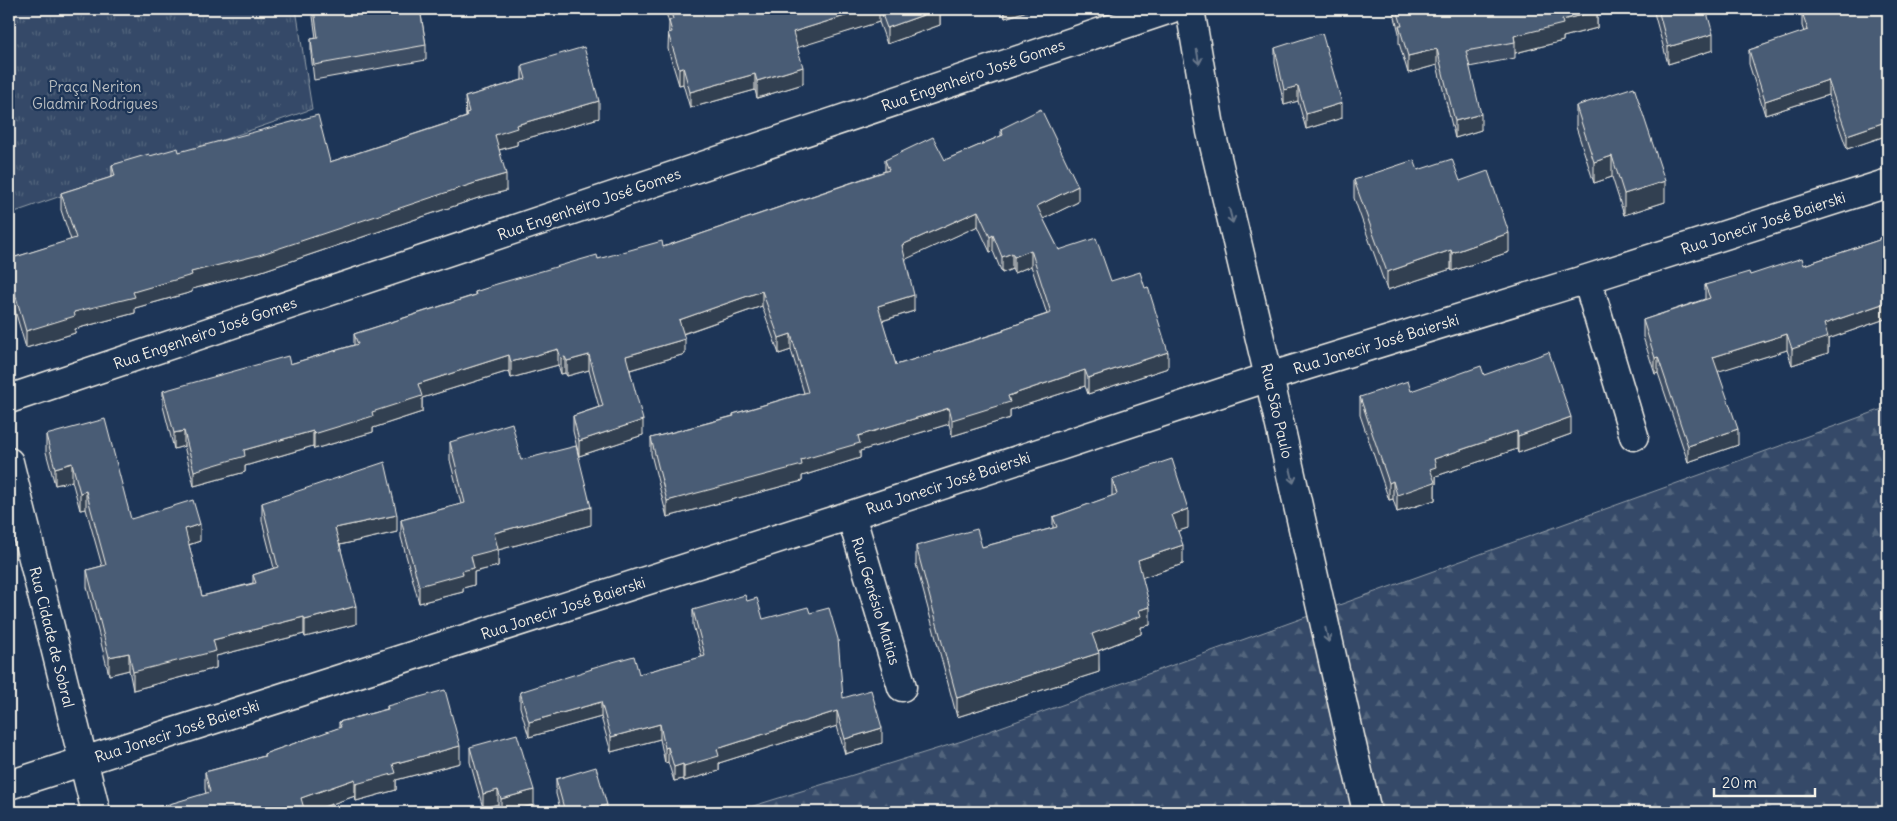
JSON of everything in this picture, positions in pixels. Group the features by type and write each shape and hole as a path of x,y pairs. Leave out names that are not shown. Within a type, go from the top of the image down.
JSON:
{"street":[{"name":"Rua Engenheiro José Gomes","path":"9,398 1170,9"},
{"name":"Rua São Paulo","path":"1190,9 1210,132 1269,376 1367,812"},
{"name":"Rua Jonecir José Baierski","path":"9,785 850,515 1269,376 1587,279 1888,183"},
{"path":"1587,279 1634,436"},
{"name":"Rua Cidade de Sobral","path":"9,462 96,812"},
{"name":"Rua Genésio Matias","path":"850,515 902,687"}],"green space":[{"name":"Praça Neriton Gladmir Rodrigues","path":"9,9 296,9 312,109 9,214"},
{"path":"1888,407 1888,812 734,812 962,741"}],"building":[{"path":"314,9 420,9 426,45 314,65 311,39 318,38"},
{"path":"670,9 868,9 793,32 803,67 757,81 755,74 690,92 683,67 679,68 668,33 672,32 669,21 673,19"},
{"path":"880,9 940,9 887,28"},
{"path":"1397,9 1597,9 1597,11 1562,20 1563,24 1514,36 1515,42 1466,51 1481,114 1455,121 1437,49 1408,56 1399,26 1402,26"},
{"path":"1658,9 1706,9 1713,34 1668,47"},
{"path":"1812,9 1888,9 1888,121 1847,135 1828,80 1765,101 1749,50 1808,30 1802,12"},
{"path":"1322,33 1342,103 1306,114 1298,86 1284,90 1275,48"},
{"path":"584,47 599,101 516,125 517,128 495,135 506,174 259,255 191,272 192,275 133,292 135,297 74,312 75,316 26,331 9,273 11,268 9,259 76,238 61,193 115,176 112,165 178,148 179,152 318,115 330,162 467,117 466,113 469,112 465,97 526,79 522,65"},
{"path":"1634,87 1665,181 1624,194 1612,156 1594,162 1576,106"},
{"path":"1041,109 1078,186 1037,206 1059,250 1096,238 1111,281 1140,272 1145,288 1148,287 1168,352 1088,378 1085,370 1008,396 1010,402 952,420 949,408 858,436 860,443 801,460 802,465 667,501 651,438 734,416 733,414 808,392 791,334 779,338 762,291 679,320 685,339 626,356 643,420 579,441 573,416 603,406 589,355 567,361 565,357 561,358 558,349 511,362 509,355 418,384 422,396 372,412 373,416 314,434 313,431 244,450 245,456 194,471 184,431 174,433 163,391 288,356 290,364 358,344 354,334 476,295 475,292 490,286 597,255 598,259 662,241 663,247 889,170 885,160 933,137 945,160 1003,135 1001,129","holes":["978,211 990,237 993,235 1002,257 1012,253 1014,257 1031,250 1051,313 1003,329 1004,331 896,365 878,306 914,295 902,245"]},
{"path":"1452,159 1460,181 1488,171 1509,233 1452,253 1451,250 1387,272 1354,180 1414,160 1418,170"},
{"path":"1888,235 1888,302 1824,324 1828,337 1792,349 1787,334 1713,357 1738,429 1688,446 1658,357 1655,358 1643,320 1710,298 1705,285 1749,272 1750,275 1802,258 1804,265 1879,240 1879,238"},
{"path":"1549,352 1571,417 1518,436 1517,431 1434,459 1436,467 1430,469 1435,482 1397,495 1393,481 1389,483 1360,397 1408,381 1411,391 1481,366 1484,375"},
{"path":"105,419 131,519 193,500 200,524 185,529 202,596 256,583 253,575 278,567 262,503 385,462 397,515 335,528 356,606 305,620 304,617 213,640 216,651 133,672 129,653 109,657 87,570 106,565 86,491 80,493 72,463 55,468 46,435"},
{"path":"512,423 521,460 576,446 591,507 494,533 498,549 471,556 474,568 462,571 463,574 419,586 401,520 465,503 450,442"},
{"path":"1172,459 1188,509 1172,515 1183,545 1138,560 1150,607 1139,610 1141,616 1092,634 1099,653 957,698 916,546 977,529 982,547 1057,527 1053,517 1117,494 1112,479"},
{"path":"745,595 747,601 757,598 763,619 808,607 810,613 829,608 838,639 843,698 871,690 882,728 845,739 837,711 717,749 719,756 674,767 668,747 665,748 660,724 611,737 601,702 529,722 520,692 591,668 634,656 639,674 705,656 693,610"},
{"path":"445,690 460,746 393,764 396,773 356,784 355,779 301,798 305,812 157,812 156,808 210,792 205,772 265,756 264,754 341,727 339,722 388,709 387,706"},
{"path":"517,734 534,790 501,799 498,790 483,794 470,747"},
{"path":"596,767 607,805 582,812 565,812 556,779"}]}
